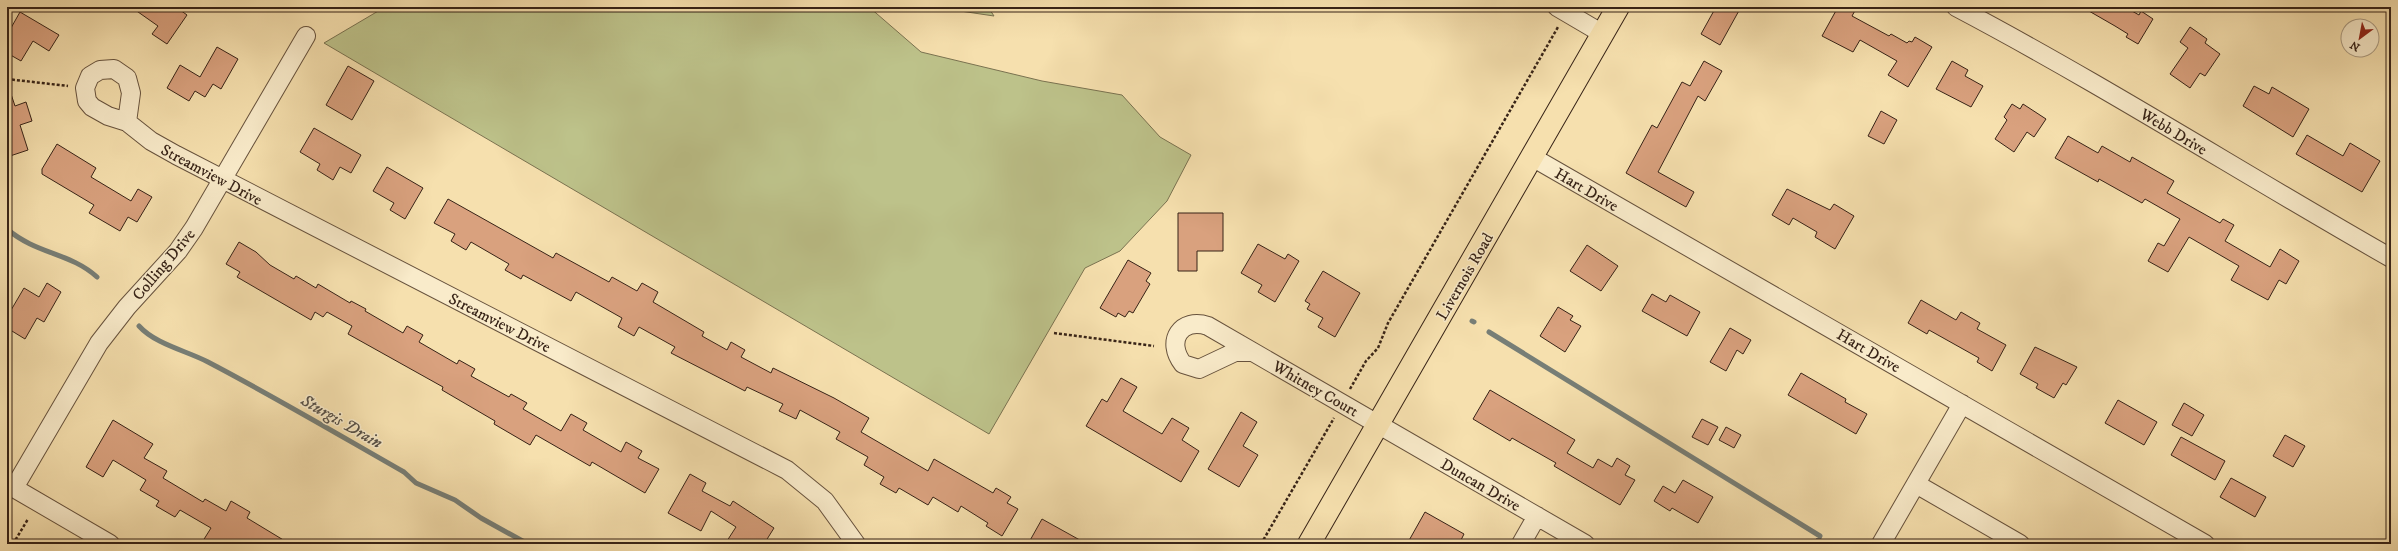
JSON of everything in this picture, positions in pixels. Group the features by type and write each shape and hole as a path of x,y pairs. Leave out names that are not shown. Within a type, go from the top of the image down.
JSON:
{"main road":[{"name":"Livernois Road","path":"1309,544 1618,7"}],"street":[{"name":"Webb Drive","path":"1956,7 2078,73 2289,200 2391,258"},
{"path":"1561,10 1603,34"},
{"name":"Colling Drive","path":"10,486 99,343 127,307 178,251 222,180 306,36"},
{"name":"Streamview Drive","path":"127,122 151,141 222,180 781,466 803,481 825,501 856,544"},
{"name":"Hart Drive","path":"1532,157 1962,404 2178,537 2205,544"},
{"name":"Whitney Court","path":"1253,352 1378,424"},
{"path":"1881,544 1962,404"},
{"name":"Duncan Drive","path":"1378,424 1585,544"},
{"path":"1916,484 2020,544"},
{"path":"10,486 110,544"},
{"path":"1521,544 1536,516"}],"path":[{"path":"1347,394 1366,361 1378,348 1388,323 1561,10"},
{"path":"7,80 75,86"},
{"path":"1054,333 1154,346"},
{"path":"1261,544 1336,414"},
{"path":"13,544 28,519"}],"green space":[{"path":"385,7 482,7 489,11 498,7 869,7 921,52 1042,81 1122,95 1160,137 1191,155 1167,201 1120,251 1085,268 989,434 324,43"},
{"path":"938,7 988,7 994,16 940,8"}],"building":[{"path":"131,7 176,7 187,15 167,44 152,34 158,26"},
{"path":"1716,7 1741,7 1720,45 1701,34"},
{"path":"1838,7 1857,7 1852,16 1889,36 1891,34 1907,43 1909,41 1912,42 1915,37 1932,47 1908,87 1888,75 1897,61 1860,40 1853,52 1822,36"},
{"path":"2082,7 2125,7 2139,15 2141,11 2153,19 2138,44 2126,37 2128,34"},
{"path":"20,12 59,35 49,51 33,41 21,61 7,53 7,35"},
{"path":"2190,27 2207,39 2205,43 2220,54 2205,76 2200,73 2190,88 2170,74 2188,48 2180,42"},
{"path":"217,47 238,59 221,89 213,84 205,97 195,91 189,101 167,88 180,65 200,77"},
{"path":"1704,61 1722,71 1705,101 1698,96 1658,172 1694,192 1686,207 1626,173 1652,125 1657,128 1682,82 1690,86"},
{"path":"1952,61 1968,70 1965,76 1983,86 1971,107 1936,89"},
{"path":"348,66 374,81 352,120 326,105"},
{"path":"2254,86 2269,94 2272,87 2309,109 2293,137 2243,106"},
{"path":"10,91 15,106 26,102 32,121 20,125 28,150 7,157 7,92"},
{"path":"2012,104 2020,109 2023,104 2046,119 2034,137 2027,132 2014,152 1995,139 2007,120 2004,117"},
{"path":"1881,111 1897,120 1884,144 1868,136"},
{"path":"314,128 361,155 351,173 340,167 333,180 317,170 320,164 300,152"},
{"path":"2307,135 2343,156 2350,143 2380,161 2362,192 2296,154"},
{"path":"2068,136 2098,153 2102,146 2130,162 2132,157 2174,181 2167,193 2220,223 2223,219 2234,225 2225,241 2270,267 2280,249 2299,261 2286,284 2279,280 2268,300 2231,280 2239,266 2189,237 2168,272 2148,261 2158,243 2164,246 2180,219 2145,199 2142,203 2099,179 2098,182 2055,158"},
{"path":"57,144 96,168 91,177 131,201 138,189 152,197 137,222 128,217 120,231 89,213 94,205 42,174 42,169"},
{"path":"387,167 423,188 405,219 390,210 394,203 373,191"},
{"path":"1787,189 1830,210 1834,204 1854,216 1835,249 1815,237 1817,232 1793,218 1789,225 1772,215"},
{"path":"448,199 553,258 556,253 609,282 612,277 637,291 642,283 658,292 653,302 704,332 702,336 727,350 731,342 745,350 741,357 771,373 773,368 834,398 869,418 861,432 928,471 934,459 993,493 996,488 1011,497 1007,503 1018,509 1002,536 986,526 988,523 961,506 958,512 933,497 928,505 899,488 896,493 880,484 884,477 864,465 868,457 836,439 840,432 800,410 796,419 779,411 783,404 747,387 745,391 671,353 675,347 639,327 634,336 618,327 622,318 576,292 571,301 523,275 521,279 505,270 509,264 471,242 466,250 451,241 455,234 434,223"},
{"path":"1178,213 1223,213 1223,251 1197,251 1197,271 1178,271"},
{"path":"239,242 256,252 270,265 294,279 296,276 316,288 318,284 350,303 351,301 366,309 365,311 403,333 407,326 423,335 419,342 457,364 459,360 475,369 471,376 509,397 511,394 527,403 523,409 561,431 571,414 587,423 583,430 621,452 626,442 642,451 638,458 659,469 645,493 592,462 590,466 536,435 530,445 494,424 495,421 442,390 443,387 348,334 352,326 327,312 323,317 315,312 311,320 237,277 240,272 226,264"},
{"path":"1258,244 1285,259 1288,254 1299,261 1275,302 1258,292 1262,285 1241,273"},
{"path":"1587,245 1618,266 1601,291 1570,271"},
{"path":"1128,260 1151,273 1146,281 1150,284 1133,313 1129,311 1125,317 1118,313 1116,317 1100,308"},
{"path":"1323,271 1360,293 1335,337 1318,327 1323,318 1307,309 1310,304 1305,301"},
{"path":"47,283 61,292 44,322 37,318 25,339 7,328 7,317 24,288 39,297"},
{"path":"1652,294 1666,302 1670,295 1700,312 1687,336 1642,311"},
{"path":"1921,300 1956,320 1961,312 1980,323 1977,329 2006,345 1992,371 1977,362 1979,358 1929,330 1927,334 1908,323"},
{"path":"1558,307 1573,316 1570,320 1581,326 1565,352 1540,336"},
{"path":"1730,328 1751,340 1743,354 1737,350 1726,371 1710,362"},
{"path":"2035,347 2077,367 2066,385 2063,383 2054,398 2036,388 2038,384 2020,374"},
{"path":"1801,373 1846,399 1845,402 1867,414 1856,434 1788,395"},
{"path":"1121,378 1137,387 1123,411 1162,434 1172,418 1189,428 1182,440 1199,451 1181,482 1086,426 1102,399 1107,402"},
{"path":"1490,390 1575,440 1567,453 1593,468 1598,459 1612,467 1617,458 1630,466 1625,475 1635,480 1620,505 1554,466 1556,463 1512,438 1510,441 1473,419"},
{"path":"2118,400 2157,422 2144,445 2105,423"},
{"path":"2184,403 2204,415 2192,436 2172,425"},
{"path":"1241,412 1257,422 1243,446 1258,455 1239,487 1208,469"},
{"path":"1702,419 1718,427 1708,445 1692,437"},
{"path":"113,420 153,444 144,458 167,471 163,478 203,502 205,499 226,511 231,501 250,512 247,518 290,544 201,544 211,528 180,510 175,517 156,506 159,501 140,490 146,480 113,460 103,477 86,467"},
{"path":"1726,427 1741,435 1734,448 1719,440"},
{"path":"2285,435 2305,446 2293,467 2273,456"},
{"path":"2181,437 2225,461 2215,480 2171,455"},
{"path":"690,474 706,483 702,491 730,506 733,501 774,528 764,544 725,544 736,527 711,511 701,531 668,513"},
{"path":"2231,478 2266,497 2255,517 2220,497"},
{"path":"1683,480 1713,497 1698,523 1672,508 1670,511 1654,501 1663,486 1675,493"},
{"path":"1425,512 1464,534 1459,544 1407,544"},
{"path":"1042,519 1087,544 1028,544"}],"waterway":[{"name":"Sturgis Drain","path":"7,229 30,244 76,263 97,277"},
{"name":"Sturgis Drain","path":"139,326 154,338 200,358 282,402 404,472 416,483 455,500 481,518 528,544"},
{"path":"1489,332 1820,536 1816,544"}]}
